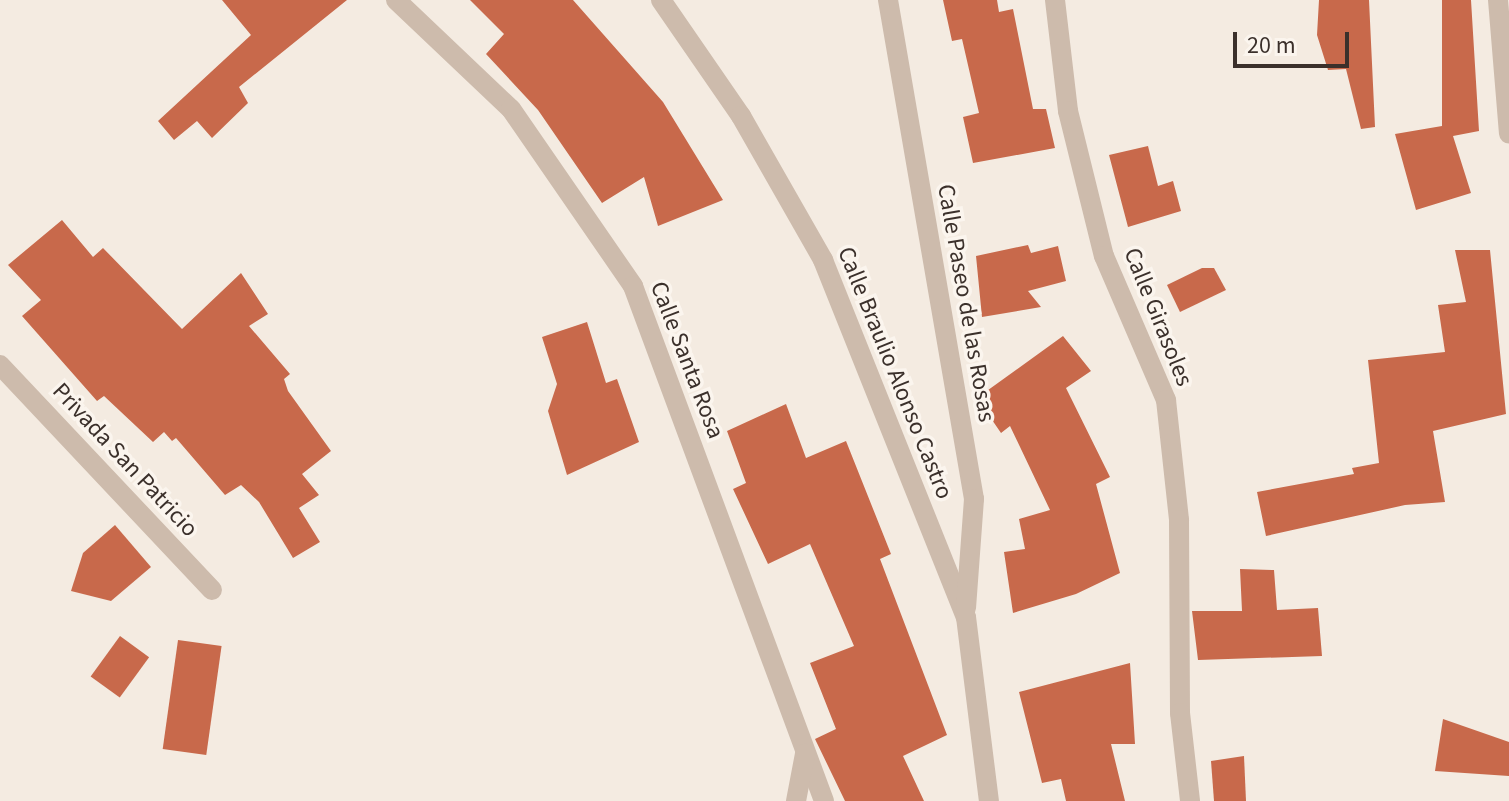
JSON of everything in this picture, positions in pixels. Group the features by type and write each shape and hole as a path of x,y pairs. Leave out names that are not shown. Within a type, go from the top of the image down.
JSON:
{"street":[{"name":"Calle Santa Rosa","path":"396,0 511,109 633,286 824,801"},
{"name":"Calle Braulio Alonso Castro","path":"661,0 741,116 823,260 966,617 989,801"},
{"name":"Calle Paseo de las Rosas","path":"888,0 974,499 966,617"},
{"name":"Calle Girasoles","path":"1055,0 1068,111 1104,256 1166,400 1179,520 1180,713 1190,801"},
{"path":"1498,0 1509,134"},
{"name":"Privada San Patricio","path":"0,365 212,590"},
{"path":"796,801 805,754"}],"building":[{"path":"222,0 347,0 239,87 248,103 212,138 197,121 174,140 158,121 251,35"},
{"path":"470,0 573,0 663,102 723,200 658,226 644,177 602,203 538,110 486,54 504,34"},
{"path":"943,0 997,0 999,12 1013,9 1033,109 1046,109 1055,148 973,163 963,117 979,113 962,39 952,41"},
{"path":"1319,0 1369,0 1375,127 1361,129 1346,69 1328,70 1317,35"},
{"path":"1442,0 1471,0 1479,131 1453,136 1471,193 1416,210 1395,134 1442,126"},
{"path":"1148,146 1158,186 1173,181 1181,211 1128,227 1109,155"},
{"path":"62,220 93,257 103,248 182,329 241,273 268,314 249,326 290,374 284,379 288,391 331,451 302,474 319,495 299,508 320,542 293,558 259,502 241,485 225,495 176,438 172,441 164,432 153,442 104,396 97,401 22,316 41,300 8,265"},
{"path":"1028,245 1031,253 1058,246 1066,281 1028,291 1041,307 982,317 976,256"},
{"path":"1455,250 1490,250 1506,414 1433,431 1445,502 1405,505 1266,536 1257,492 1354,474 1352,468 1379,463 1368,360 1445,352 1438,305 1466,302"},
{"path":"1202,268 1214,268 1226,290 1180,312 1167,285"},
{"path":"587,322 606,383 617,379 639,442 567,475 548,411 557,384 542,337"},
{"path":"1063,336 1091,371 1066,388 1110,477 1096,484 1120,573 1076,594 1013,613 1004,552 1025,549 1019,519 1050,510 1010,426 1001,433 977,398"},
{"path":"786,404 806,458 846,441 891,554 880,559 947,735 903,756 924,801 845,801 815,739 836,729 810,663 854,646 810,544 768,564 733,489 746,483 727,431"},
{"path":"115,525 151,567 111,601 71,591 83,553"},
{"path":"1240,569 1274,570 1277,610 1318,608 1322,656 1198,660 1192,611 1242,611"},
{"path":"120,636 149,657 120,698 91,676"},
{"path":"178,640 222,646 206,755 163,749"},
{"path":"1130,663 1135,744 1111,744 1125,801 1066,801 1061,779 1042,783 1019,692"},
{"path":"1443,719 1509,742 1509,776 1435,771"},
{"path":"1244,756 1246,801 1214,801 1211,761"}]}
